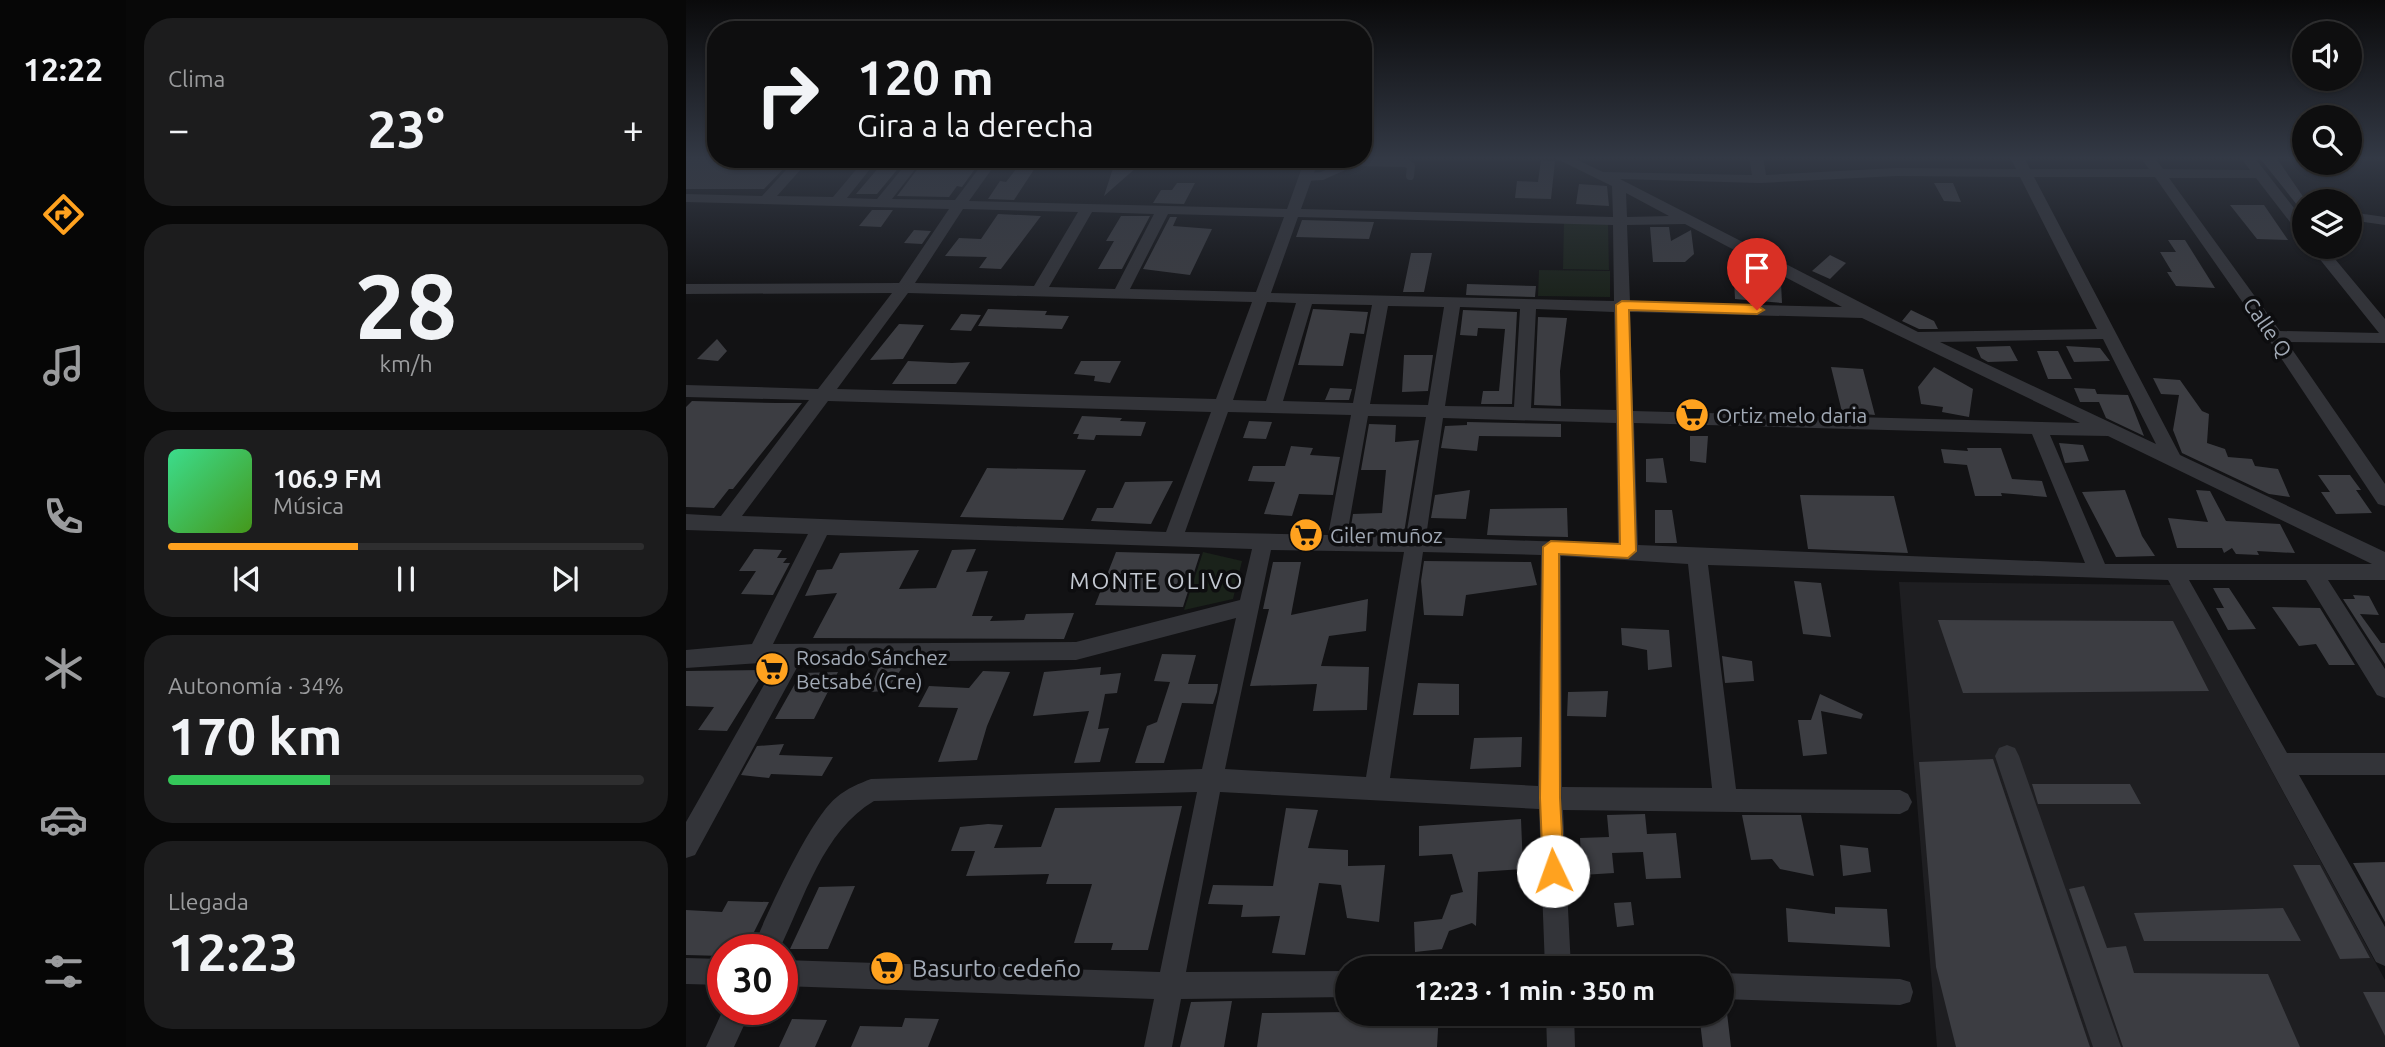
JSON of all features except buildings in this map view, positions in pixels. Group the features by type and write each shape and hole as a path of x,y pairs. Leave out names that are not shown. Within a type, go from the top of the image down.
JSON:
{"street":[{"path":"726,523 821,394 904,288 958,206"},
{"path":"1039,206 1620,221 1688,220"},
{"path":"1173,540 1259,296 1294,206"},
{"path":"1620,206 1628,551"},
{"path":"1661,206 1865,313 2385,561"},
{"path":"2043,206 2106,334 2173,460"},
{"name":"Calle Q","path":"2182,206 2275,336 2385,499"},
{"path":"2284,206 2292,207"},
{"path":"2284,206 2292,216"},
{"path":"1039,291 1088,207"},
{"path":"1120,293 1164,209"},
{"path":"2362,218 2385,221"},
{"path":"2327,259 2385,329"},
{"path":"686,289 904,288 1865,313"},
{"path":"1273,405 1306,297"},
{"path":"1336,542 1381,300"},
{"path":"1376,790 1453,302"},
{"path":"1522,411 1528,304"},
{"path":"1914,337 2106,334"},
{"path":"2275,336 2385,338"},
{"path":"686,391 1522,411 2109,430"},
{"path":"2038,428 2099,572"},
{"path":"686,522 1173,540 1551,547 1697,557 2099,572 2385,572"},
{"path":"758,653 822,526"},
{"path":"1158,1047 1211,780 1263,542"},
{"path":"1551,547 1550,798 1557,956"},
{"path":"1697,557 1725,798"},
{"path":"2311,571 2385,688"},
{"path":"2174,572 2385,953"},
{"path":"686,659 758,653 1076,651 1250,606"},
{"path":"686,846 794,653"},
{"path":"2007,756 2107,1047"},
{"path":"2281,764 2385,764"},
{"path":"773,934 824,830 845,805 871,790 1211,780 1550,798 1900,802"},
{"path":"686,971 707,972"},
{"path":"798,974 1170,986 1335,984"},
{"path":"1734,986 1900,992"},
{"path":"720,1047 730,1025"},
{"path":"1560,1026 1561,1047"}],"shaded area":[{"path":"1564,222 1608,223 1609,270 1563,269"},
{"path":"1539,270 1610,271 1610,297 1538,296"},
{"path":"1203,552 1242,561 1233,599 1184,610"},
{"path":"1899,582 2171,585 2385,980 2385,1047 1937,1047"}],"place":[{"name":"Ortiz melo daria","path":"1692,415"},
{"name":"Giler muñoz","path":"1306,535"},
{"name":"Rosado Sánchez Betsabé (Cre)","path":"772,669"},
{"name":"Basurto cedeño","path":"887,968"}],"district":[{"name":"MONTE OLIVO","path":"1157,580"}],"route":[{"path":"1553,871 1550,798 1551,547 1628,551 1622,305 1757,310"}]}
